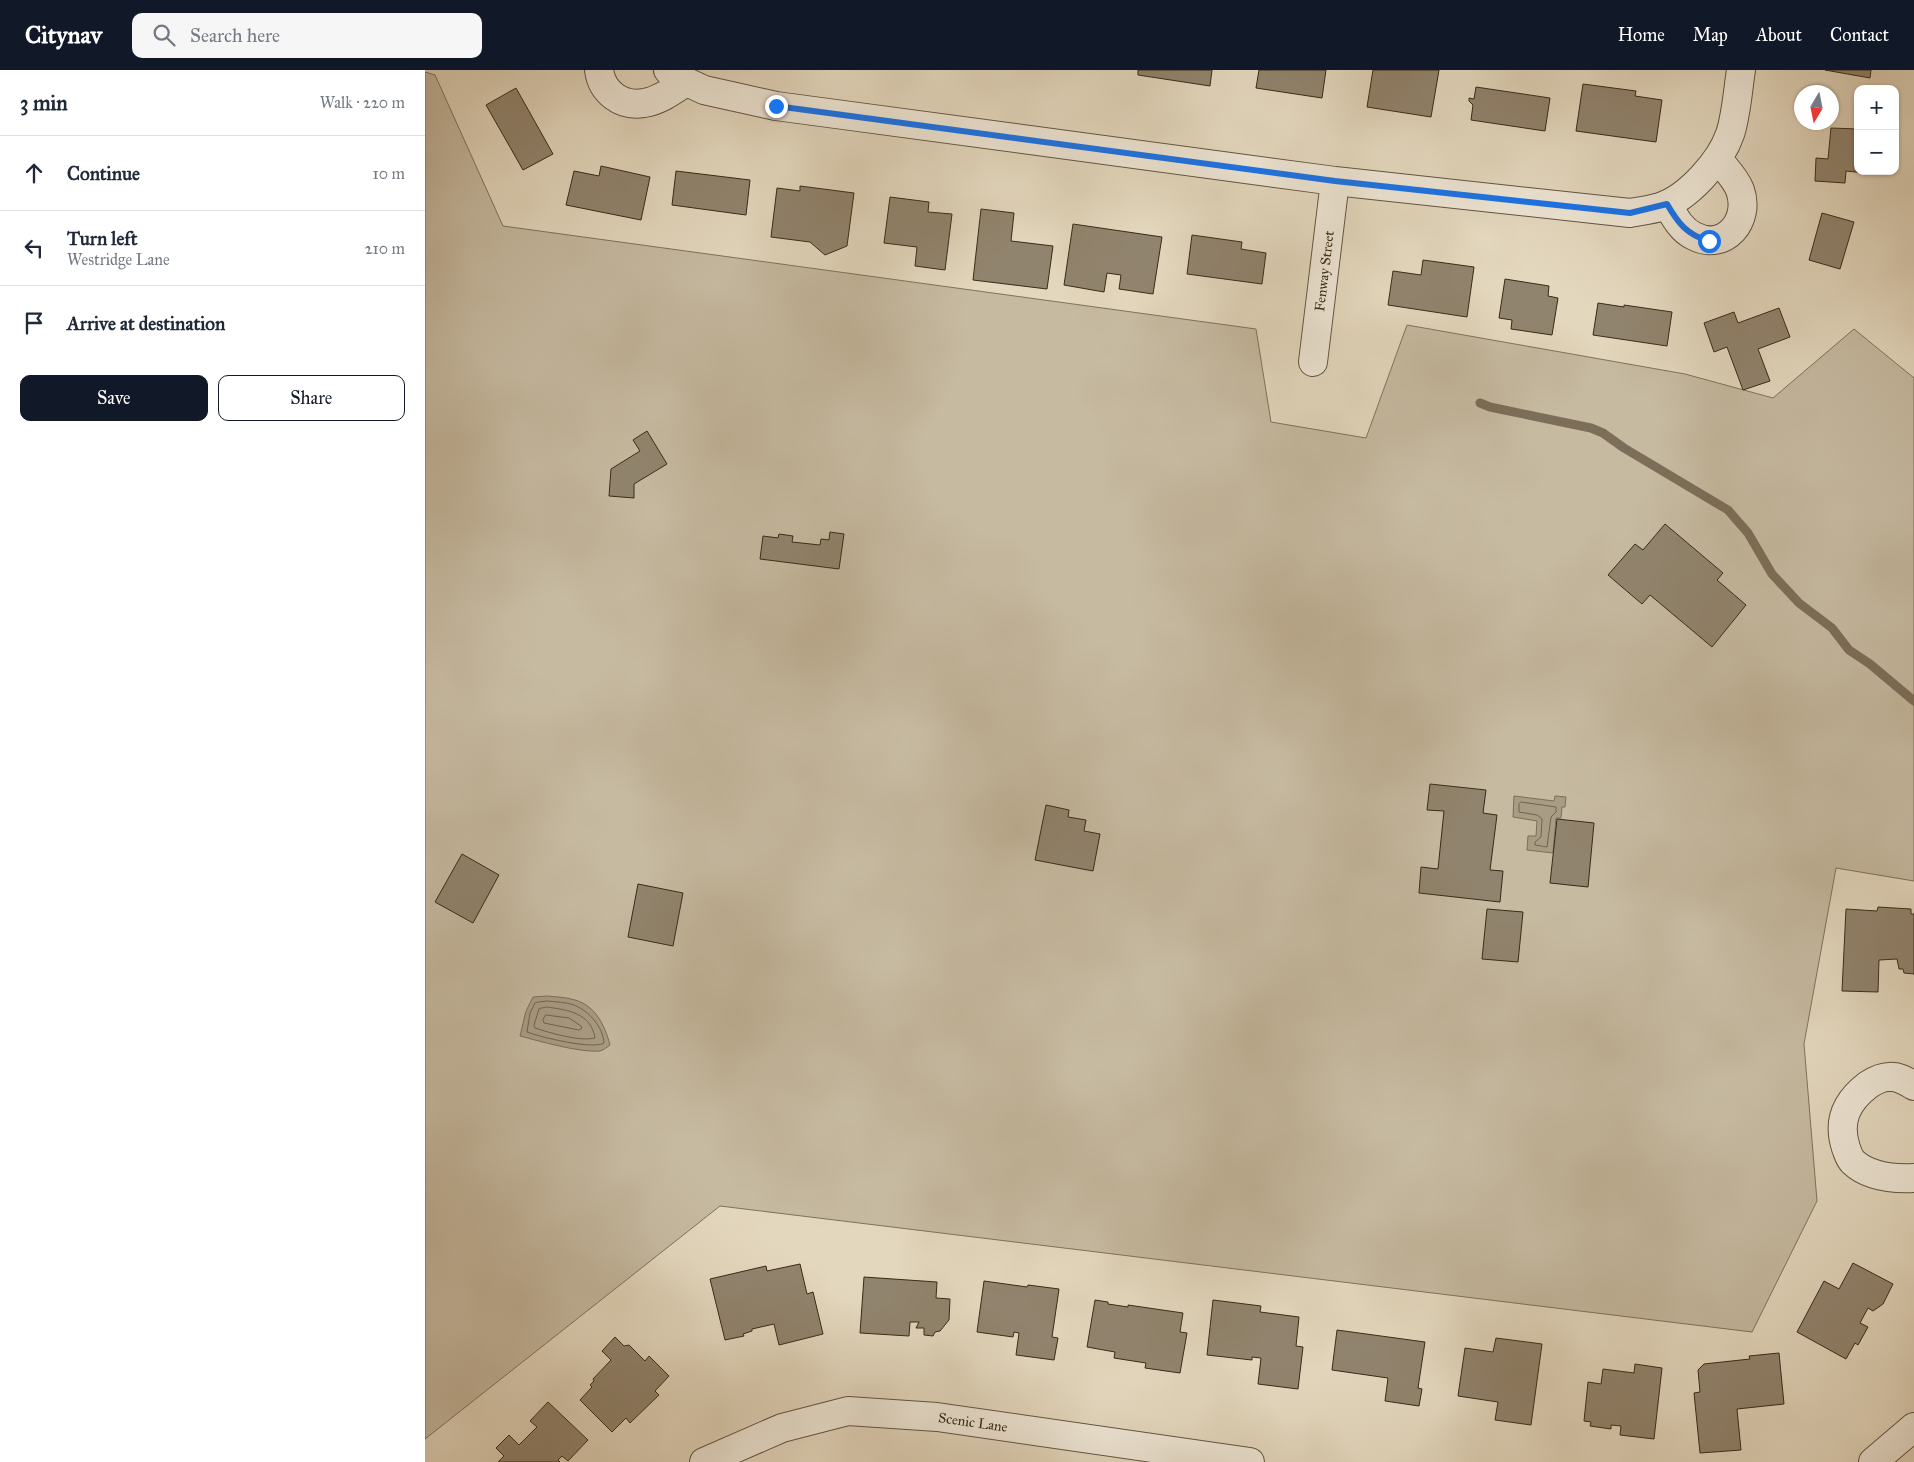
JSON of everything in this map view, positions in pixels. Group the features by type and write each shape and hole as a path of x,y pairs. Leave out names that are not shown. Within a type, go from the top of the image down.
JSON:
{"street":[{"path":"599,70 600,80 607,90 616,98 631,103 644,103 658,99 677,76 704,90 776,106 1335,181 1630,213 1667,204 1677,199 1699,180 1718,159 1730,134 1741,70"},
{"path":"1667,204 1679,224 1694,236 1709,241 1720,240 1729,235 1737,226 1743,213 1743,199 1740,189 1718,159"},
{"name":"Fenway Street","path":"1313,362 1335,181"},
{"path":"1914,1086 1903,1079 1889,1077 1875,1080 1861,1090 1854,1096 1844,1117 1843,1139 1851,1160 1866,1172 1894,1178 1914,1178"},
{"name":"Scenic Lane","path":"704,1462 782,1428 848,1411 937,1417 1250,1462"},
{"path":"1873,1462 1914,1427"}],"shaded area":[{"path":"425,72 435,75 503,226 1256,329 1271,422 1366,438 1407,325 1685,374 1773,398 1854,329 1914,378 1914,881 1836,868 1804,1044 1817,1201 1752,1332 720,1206 425,1439"}],"water":[{"path":"1514,796 1554,801 1555,796 1566,797 1565,807 1562,807 1561,818 1556,818 1553,853 1527,850 1528,836 1536,836 1537,821 1513,817"},
{"path":"547,996 572,999 589,1007 599,1018 610,1045 600,1051 582,1050 520,1036 526,1011 533,997"}],"building":[{"path":"1138,70 1212,70 1210,86 1138,75"},
{"path":"1259,70 1326,70 1322,98 1256,88"},
{"path":"1373,70 1439,70 1431,117 1367,107"},
{"path":"1825,70 1871,70 1870,78"},
{"path":"1583,84 1636,91 1635,96 1662,100 1656,142 1576,131"},
{"path":"1476,87 1550,98 1545,131 1471,120 1473,105 1469,98 1474,99"},
{"path":"516,88 553,154 523,170 486,105"},
{"path":"1854,129 1854,172 1846,171 1845,183 1815,181 1816,158 1828,159 1831,130"},
{"path":"601,166 650,177 641,220 566,205 574,171 599,176"},
{"path":"676,171 750,180 746,215 672,205"},
{"path":"800,186 854,193 847,246 825,255 810,242 771,237 777,188 800,191"},
{"path":"890,197 929,202 928,212 952,214 945,270 915,266 917,247 884,243"},
{"path":"981,209 1014,213 1011,241 1053,246 1047,289 973,280"},
{"path":"1822,213 1854,222 1840,269 1809,260"},
{"path":"1073,224 1162,237 1153,294 1119,289 1121,275 1107,273 1104,292 1064,285"},
{"path":"1192,235 1242,242 1241,249 1266,253 1262,284 1187,274"},
{"path":"1423,260 1474,267 1467,317 1388,305 1393,271 1421,275"},
{"path":"1505,279 1549,286 1548,296 1558,298 1552,335 1511,329 1512,320 1499,318"},
{"path":"1598,303 1672,312 1667,346 1593,335"},
{"path":"1779,308 1790,337 1758,349 1770,381 1743,390 1727,347 1714,352 1704,323 1734,312 1738,323"},
{"path":"647,431 667,464 634,484 634,498 609,496 611,469 640,451 633,440"},
{"path":"1665,524 1723,573 1717,580 1746,605 1712,647 1650,595 1642,604 1608,575 1635,544 1643,550"},
{"path":"830,532 844,534 839,569 760,559 763,536 778,538 779,534 793,536 792,542 820,545 821,539 829,540"},
{"path":"1430,784 1486,790 1483,813 1497,815 1490,870 1503,871 1500,902 1419,893 1421,867 1438,869 1444,811 1427,810"},
{"path":"1046,805 1069,810 1068,817 1086,820 1084,831 1100,834 1093,871 1035,860"},
{"path":"1557,819 1594,823 1588,887 1550,883"},
{"path":"462,854 499,875 473,923 435,902"},
{"path":"638,884 683,893 673,946 628,937"},
{"path":"1878,907 1911,909 1911,914 1914,914 1914,974 1904,973 1903,969 1899,969 1897,959 1879,960 1878,992 1842,991 1846,909 1877,911"},
{"path":"1487,909 1523,912 1518,962 1482,959"},
{"path":"1853,1263 1893,1284 1883,1304 1873,1311 1868,1308 1860,1323 1868,1327 1858,1345 1855,1343 1846,1359 1797,1332 1824,1281 1839,1289"},
{"path":"800,1264 807,1294 813,1292 823,1334 779,1345 774,1324 752,1329 752,1331 743,1334 744,1336 725,1340 710,1279 766,1266 767,1271"},
{"path":"864,1277 937,1282 936,1298 950,1299 949,1320 933,1336 924,1335 924,1328 916,1328 919,1322 910,1322 909,1336 860,1333"},
{"path":"984,1281 1059,1289 1052,1337 1058,1338 1054,1360 1016,1355 1019,1333 1014,1332 1013,1337 977,1332"},
{"path":"1095,1300 1128,1307 1128,1305 1183,1313 1180,1332 1187,1333 1180,1373 1145,1368 1146,1363 1114,1358 1115,1352 1087,1347"},
{"path":"1213,1300 1261,1306 1260,1312 1299,1317 1296,1346 1303,1347 1298,1389 1258,1384 1261,1358 1252,1357 1252,1360 1207,1355"},
{"path":"1337,1330 1425,1342 1418,1388 1422,1389 1419,1406 1385,1401 1388,1378 1332,1370"},
{"path":"615,1337 624,1346 629,1345 645,1361 649,1356 669,1376 655,1391 659,1395 630,1423 626,1418 612,1432 580,1400 592,1387 590,1385 594,1381 593,1379 611,1360 602,1351"},
{"path":"1496,1338 1542,1344 1531,1425 1495,1420 1498,1402 1458,1396 1465,1348 1493,1352"},
{"path":"1779,1353 1784,1404 1737,1409 1741,1450 1700,1453 1694,1393 1700,1392 1698,1370 1704,1364 1750,1359 1749,1356"},
{"path":"1635,1364 1662,1368 1654,1439 1620,1435 1621,1426 1611,1425 1611,1429 1590,1426 1591,1422 1584,1421 1588,1382 1601,1384 1603,1369 1634,1373"},
{"path":"548,1402 588,1440 568,1461 562,1456 558,1460 560,1462 498,1462 504,1456 496,1448 509,1435 519,1445 537,1427 530,1421"}],"waterway":[{"path":"1480,403 1490,407 1591,428 1603,433 1624,448 1728,510 1748,533 1772,574 1799,603 1832,628 1849,650 1870,664 1914,701"}],"route":[{"path":"776,106 1335,181 1630,213 1667,204 1679,224 1685,230 1694,236 1709,241"}]}
